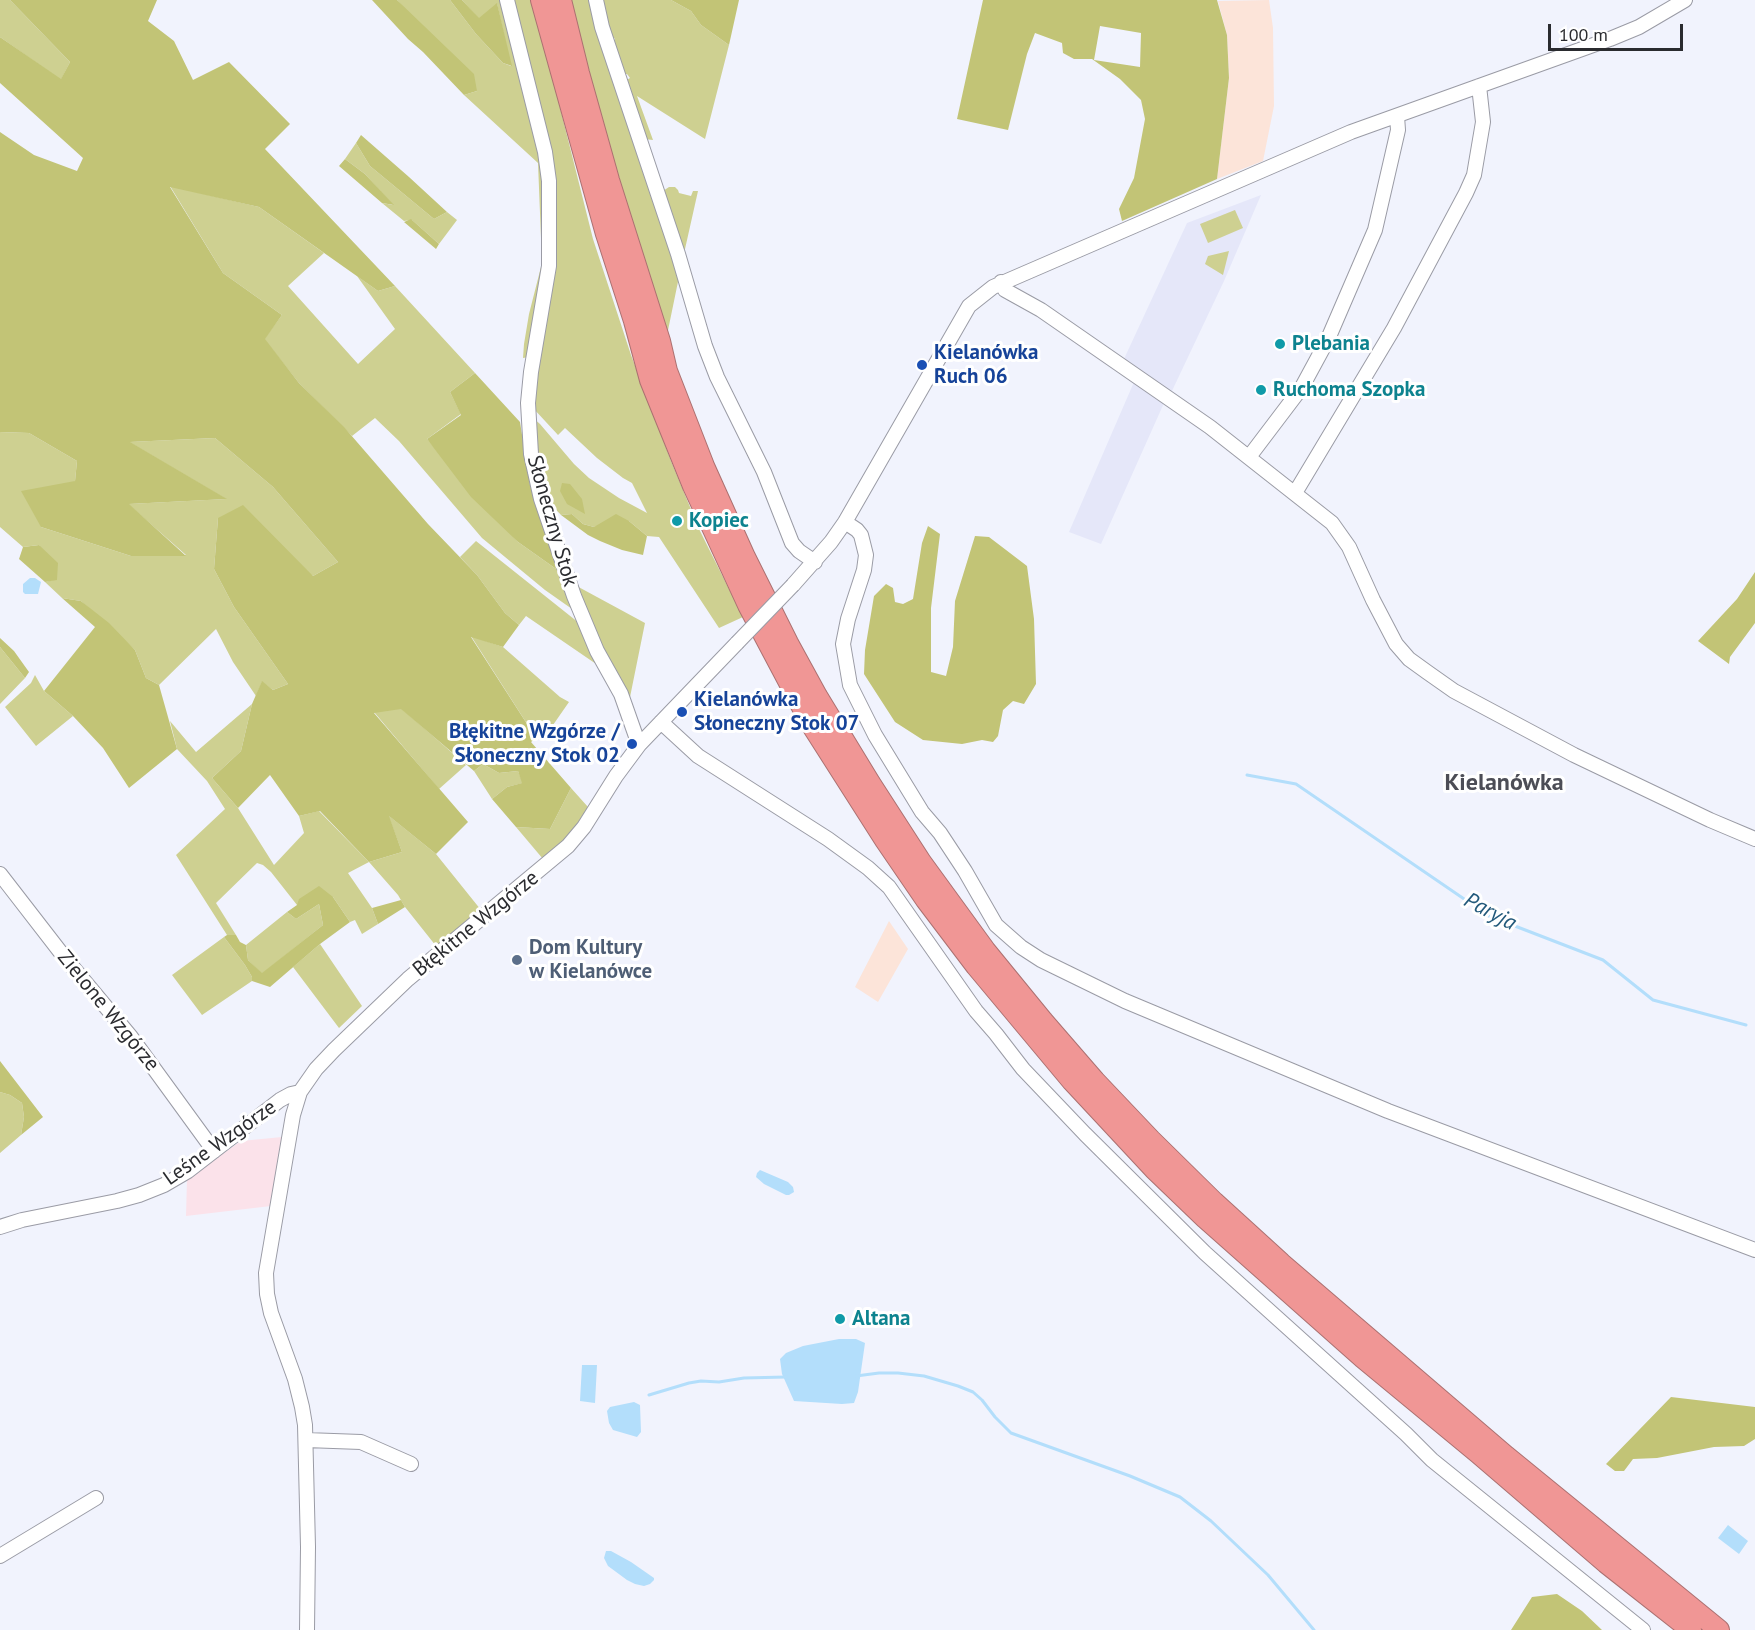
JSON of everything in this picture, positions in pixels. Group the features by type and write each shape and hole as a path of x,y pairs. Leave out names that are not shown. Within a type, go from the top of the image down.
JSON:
{"highway":[{"path":"541,0 606,234 650,380 693,486 748,605 811,724 879,832 926,900 976,966 1072,1081 1154,1169 1205,1218 1363,1358 1606,1563 1691,1630"},
{"path":"561,0 609,180 660,341 667,371 704,466 745,557 817,696 927,870 985,950 1043,1021 1143,1132 1214,1202 1281,1263 1497,1449 1719,1630"}],"street":[{"name":"Słoneczny Stok","path":"507,0 545,152 549,181 549,266 528,403 531,454 541,499 574,596 597,651 621,694 639,745"},
{"path":"596,0 602,27 678,254 705,346 717,376 764,472 792,543 815,562"},
{"name":"Błękitne Wzgórze","path":"300,1092 316,1069 334,1050 408,979 568,846 639,745 815,562 846,522 960,319 977,297 1014,276 1316,147 1639,27 1685,0"},
{"path":"1295,493 1394,328 1466,193 1474,175 1483,122 1479,86"},
{"path":"1249,457 1302,387 1328,339 1375,230 1398,130 1397,116"},
{"path":"1014,276 1030,303"},
{"path":"1001,282 1005,290 1030,303 1210,427 1332,523 1349,547 1376,607 1396,644 1409,659 1454,691 1574,755 1755,839"},
{"path":"846,522 861,535 866,555 864,570 843,644 850,685 876,735 922,812 940,833 965,871 996,925 1021,947 1041,960 1125,1001 1388,1111 1755,1250"},
{"path":"661,722 698,756 828,839 868,868 889,887 976,1011 1023,1069 1205,1253 1432,1460 1643,1630"},
{"name":"Zielone Wzgórze","path":"0,874 131,1037 213,1150"},
{"path":"300,1092 293,1115 266,1273 271,1313 302,1407 306,1440 307,1630"},
{"name":"Leśne Wzgórze","path":"0,1227 22,1220 139,1195 164,1185 188,1170 280,1100 300,1092"},
{"path":"306,1440 361,1442 411,1464"},
{"path":"0,1556 96,1498"}],"shaded area":[{"path":"1269,0 1273,28 1274,106 1263,161 1217,179 1229,78 1227,35 1218,1"},
{"path":"1261,195 1224,281 1171,393 1124,359 1187,223"},
{"path":"1134,382 1164,403 1101,544 1069,532"},
{"path":"889,921 908,949 878,1002 855,987"},
{"path":"282,1137 271,1206 186,1216 187,1179 241,1141"}],"green space":[{"path":"0,0 10,0 70,62 61,80 0,37"},
{"path":"10,0 157,0 148,21 174,41 193,80 229,62 290,124 265,149 395,286 378,291 259,207 170,187 223,273 282,315 265,339 299,383 344,427 428,524 477,575 505,613 519,625 503,647 471,637 529,727 553,725 531,742 571,788 550,829 516,827 492,799 507,787 522,783 518,771 499,773 483,764 474,771 401,709 374,713 468,822 436,854 389,816 402,852 369,862 320,811 299,816 270,775 238,808 212,778 241,751 252,704 262,681 273,690 288,684 234,607 214,569 218,518 243,505 313,576 338,562 273,487 215,438 130,442 227,499 129,504 186,556 131,556 41,527 21,491 75,481 77,461 29,433 0,432 0,132 34,155 77,171 83,158 0,83 0,37 61,79 70,62"},
{"path":"372,0 397,0 474,74 477,91 464,95"},
{"path":"397,0 450,0 476,34 503,63 511,66 497,4 479,19 462,0 503,0 545,179 546,261 529,357 523,358 524,344 542,263 538,163 464,95 477,91"},
{"path":"450,0 462,0 479,18 497,3 512,66 503,63 476,34"},
{"path":"511,0 533,0 593,239 631,355 700,531 743,617 719,628 659,537 647,536 629,521 594,527 583,524 572,514 561,515 542,495 532,417 589,478 647,513 632,483 597,458 565,428 558,435 533,408 553,191"},
{"path":"569,0 591,0 680,272 666,340 641,266"},
{"path":"601,0 671,0 691,11 701,25 729,45 705,139 637,96 653,140 644,139 625,81 630,78 627,74 623,74 612,42 615,39 610,36"},
{"path":"671,0 739,0 729,45 701,25 691,11"},
{"path":"983,0 1217,0 1227,35 1229,78 1217,179 1122,221 1119,209 1134,178 1145,119 1141,100 1120,79 1092,59 1074,59 1063,53 1062,43 1035,33 1027,54 1008,130 957,119","holes":["1100,26 1141,33 1140,67 1094,60"]},
{"path":"361,135 447,212 434,219 370,166 356,143"},
{"path":"356,143 370,166 434,219 447,212 457,220 439,244 412,220 404,221 382,203 393,205 365,174 345,159"},
{"path":"345,159 365,174 394,205 382,203 339,166"},
{"path":"170,186 259,207 324,253 288,286 358,364 395,329 357,276 378,291 395,286 475,373 450,392 461,414 427,439 518,542 559,571 572,609 545,590 482,538 399,441 375,418 352,436 299,383 264,339 282,315 223,273"},
{"path":"669,187 675,187 679,193 691,196 693,191 698,191 683,250 663,191"},
{"path":"1235,210 1243,228 1208,243 1200,224"},
{"path":"411,219 439,244 436,249 404,222"},
{"path":"1229,251 1223,275 1205,264 1208,256"},
{"path":"475,373 520,422 530,485 559,571 518,542 471,497 427,439 461,415 450,392"},
{"path":"0,432 29,433 77,461 75,481 41,527 131,556 186,555 128,504 226,499 129,442 215,438 273,487 338,562 313,576 218,518 214,569 234,607 288,684 273,690 262,682 256,696 233,662 216,629 159,685 146,678 135,650 81,601 62,598 45,582 57,579 39,545 23,547 0,527"},
{"path":"562,483 570,484 582,499 585,514 567,504 560,491"},
{"path":"572,514 583,524 594,527 616,514 629,521 647,536 643,555 600,541 561,515"},
{"path":"928,526 940,534 931,608 931,672 946,676 953,647 955,601 975,536 989,537 1027,566 1034,619 1036,684 1024,704 1013,701 1003,710 998,736 993,742 982,740 962,744 923,740 895,722 864,674 865,650 874,596 886,584 893,588 895,602 903,604 913,599 922,543"},
{"path":"476,541 579,623 599,666 526,616 519,625 505,613 477,575 460,557"},
{"path":"39,545 58,563 57,580 45,582 19,559 23,547"},
{"path":"1755,572 1755,623 1730,657 1729,664 1698,641 1737,599"},
{"path":"573,584 645,623 629,702 605,658"},
{"path":"62,598 81,601 109,623 135,650 146,678 159,685 177,749 129,788 103,748 73,716 44,691 95,627"},
{"path":"471,636 503,647 560,697 569,702 553,725 529,727"},
{"path":"0,638 14,651 29,672 25,678 0,647"},
{"path":"0,647 25,678 0,704"},
{"path":"35,675 44,691 73,716 36,746 5,707 31,683"},
{"path":"252,704 241,751 212,778 238,808 274,865 304,833 299,816 319,811 369,862 348,873 372,908 378,924 362,934 355,920 350,922 333,897 297,905 271,872 257,863 216,903 236,935 227,935 176,855 225,809 207,781 177,749 170,721 196,752"},
{"path":"401,708 466,765 439,789 374,712"},
{"path":"483,764 499,773 518,771 523,783 507,787 492,799 474,771"},
{"path":"571,788 588,807 568,838 543,859 516,827 550,829"},
{"path":"388,815 436,854 481,910 436,946 398,895 369,862 402,852"},
{"path":"319,886 333,897 350,922 320,944 270,987 252,981 245,965 224,937 236,935 240,942 246,945 248,960 262,973 323,925 319,904 296,919 287,912 297,905 299,899"},
{"path":"401,900 405,907 378,924 372,908"},
{"path":"319,904 323,925 262,974 248,960 246,945 287,912 296,919"},
{"path":"224,937 245,965 252,981 202,1015 172,975"},
{"path":"320,944 362,1006 339,1028 293,967"},
{"path":"0,1061 43,1117 21,1135 24,1117 22,1103 0,1092"},
{"path":"0,1092 22,1103 24,1117 21,1135 0,1153"},
{"path":"1671,1397 1755,1407 1755,1439 1744,1446 1714,1447 1657,1458 1633,1459 1624,1471 1615,1471 1606,1464"},
{"path":"1557,1594 1582,1611 1602,1630 1511,1630 1532,1597"}],"water":[{"path":"30,578 41,582 38,594 23,592 23,584"},
{"path":"760,1170 788,1182 794,1192 786,1195 764,1184 756,1177"},
{"path":"839,1339 856,1339 865,1343 858,1392 854,1403 794,1401 782,1374 780,1359 786,1353 803,1346"},
{"path":"582,1365 597,1365 595,1403 580,1401"},
{"path":"634,1402 640,1405 641,1432 637,1437 613,1430 607,1411 610,1407"},
{"path":"1728,1525 1748,1541 1739,1554 1718,1538"},
{"path":"606,1551 611,1551 631,1562 654,1580 644,1586 627,1580 608,1566 604,1558"}],"waterway":[{"name":"Paryja","path":"1247,775 1296,784 1489,916 1603,960 1653,1000 1746,1025"},
{"path":"856,1376 898,1373 924,1376 958,1386 973,1392 1011,1433 1130,1476 1180,1497 1211,1521 1268,1575 1314,1630"},
{"path":"649,1395 701,1381 719,1382 744,1378 786,1377"}],"place":[{"name":"Plebania","path":"1280,344"},
{"name":"Kielanówka Ruch 06","path":"922,365"},
{"name":"Ruchoma Szopka","path":"1261,390"},
{"name":"Kopiec","path":"677,521"},
{"name":"Kielanówka Słoneczny Stok 07","path":"682,712"},
{"name":"Błękitne Wzgórze / Słoneczny Stok 02","path":"632,744"},
{"name":"Dom Kultury w Kielanówce","path":"517,960"},
{"name":"Altana","path":"840,1319"}],"district":[{"name":"Kielanówka","path":"1504,783"}]}
